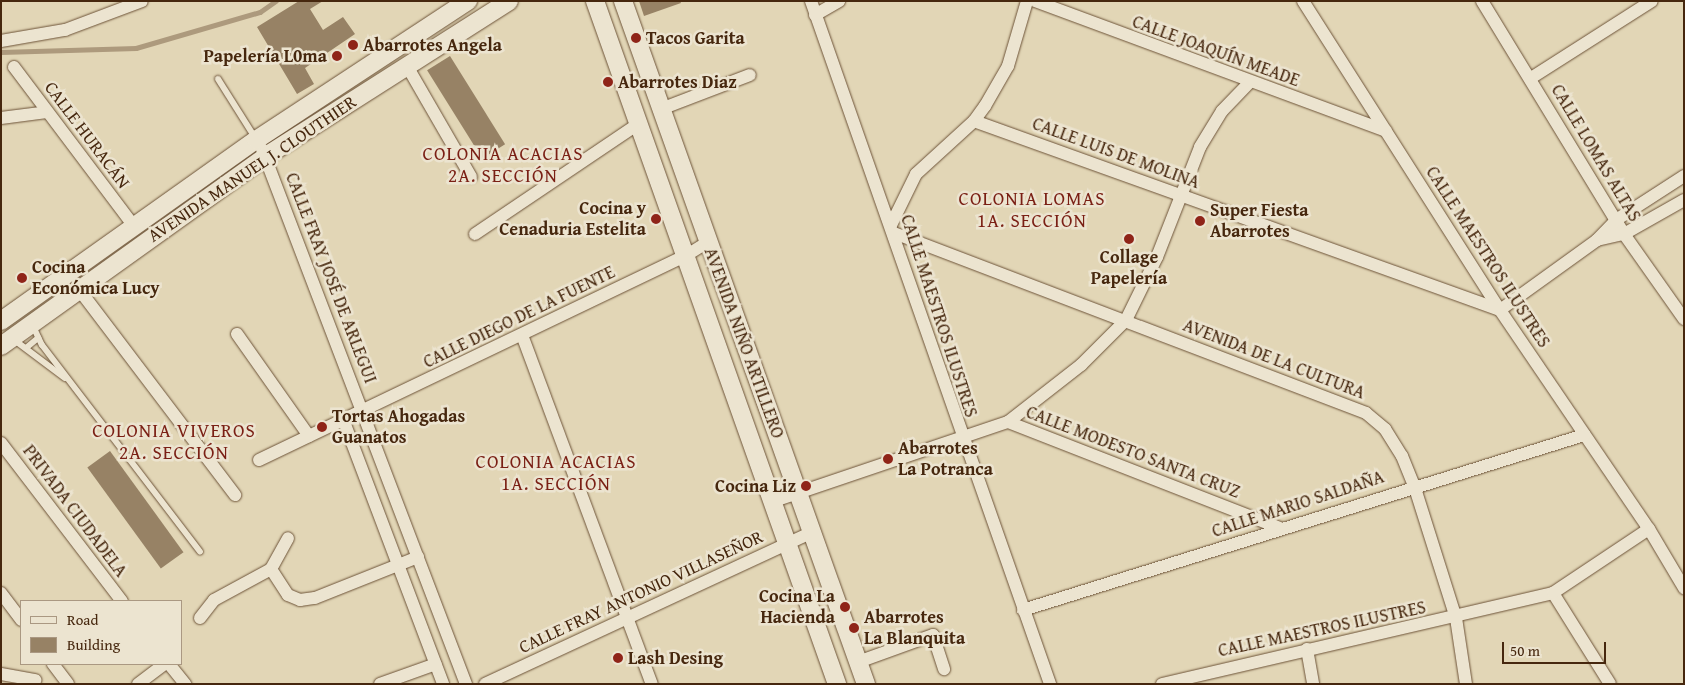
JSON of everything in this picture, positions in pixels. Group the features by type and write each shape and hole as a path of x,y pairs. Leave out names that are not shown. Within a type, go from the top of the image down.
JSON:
{"main road":[{"name":"AVENIDA MANUEL J. CLOUTHIER","path":"1,321 133,224 256,140 468,1"},
{"name":"AVENIDA MANUEL J. CLOUTHIER","path":"13,344 35,330 78,288 266,156 509,1"},
{"name":"AVENIDA NIÑO ARTILLERO","path":"595,1 687,255 837,684"},
{"name":"AVENIDA NIÑO ARTILLERO","path":"623,1 866,684"}],"street":[{"path":"1,41 65,30 123,4 142,1"},
{"name":"CALLE MAESTROS ILUSTRES","path":"811,1 892,229 962,439 1050,684"},
{"path":"815,15 839,1"},
{"path":"892,229 916,174 974,121 1008,66 1027,1"},
{"name":"CALLE JOAQUÍN MEADE","path":"1035,1 1249,83 1386,131"},
{"name":"CALLE MAESTROS ILUSTRES","path":"1303,1 1500,310 1649,529 1684,588"},
{"name":"CALLE LOMAS ALTAS","path":"1482,1 1531,78 1624,234 1684,319"},
{"path":"1531,78 1652,1"},
{"path":"407,66 471,177"},
{"name":"CALLE HURACÁN","path":"14,67 133,224"},
{"path":"661,109 750,75"},
{"path":"1008,422 1074,371 1126,320 1157,257 1200,146 1222,112 1249,83"},
{"path":"1,118 47,112"},
{"name":"CALLE LUIS DE MOLINA","path":"974,121 1500,310"},
{"path":"475,234 638,124"},
{"name":"CALLE FRAY JOSÉ DE ARLEGUI","path":"256,140 266,156 466,684"},
{"path":"1500,310 1597,240 1616,220 1684,176"},
{"path":"1597,240 1624,234 1684,200"},
{"name":"AVENIDA DE LA CULTURA","path":"892,229 1366,414 1385,429 1402,456 1414,486 1456,618 1466,684"},
{"name":"CALLE DIEGO DE LA FUENTE","path":"259,460 687,255 708,242"},
{"path":"78,288 235,495"},
{"path":"237,334 309,436"},
{"path":"522,334 652,684"},
{"path":"343,419 396,565 443,684"},
{"name":"CALLE MODESTO SANTA CRUZ","path":"774,501 1008,422 1280,528"},
{"name":"CALLE MARIO SALDAÑA","path":"1023,610 1414,486 1584,435"},
{"name":"PRIVADA CIUDADELA","path":"1,443 121,600"},
{"name":"CALLE MAESTROS ILUSTRES","path":"1162,684 1306,649 1456,618 1553,593 1649,529"},
{"name":"CALLE FRAY ANTONIO VILLASEÑOR","path":"485,684 812,532"},
{"path":"200,618 214,600 272,569 288,538"},
{"path":"272,569 288,595 300,600 315,598 418,557"},
{"path":"1,593 20,619"},
{"path":"1553,593 1610,684"},
{"path":"858,662 933,635 944,669"},
{"path":"1306,649 1313,684"},
{"path":"380,684 436,664"},
{"path":"55,665 68,684"},
{"path":"138,684 164,665"},
{"path":"170,665 185,684"},
{"path":"1,674 36,682"}],"lane":[{"path":"218,79 256,140"},
{"path":"35,330 74,385 200,552"},
{"path":"13,344 74,385"}],"building":[{"path":"299,1 323,1 310,9 323,30 343,17 355,34 305,68 314,84 297,94 257,27"},
{"path":"639,1 680,1 681,3 644,16"},
{"path":"450,56 505,144 482,159 427,70"},
{"path":"110,451 183,552 161,569 87,467"}],"waterway":[{"path":"1,52 136,48 260,12 276,1"}],"place":[{"name":"Tacos Garita","path":"636,38"},
{"name":"Abarrotes Angela","path":"353,45"},
{"name":"Papelería L0ma","path":"337,56"},
{"name":"Abarrotes Diaz","path":"608,82"},
{"name":"Cocina y Cenaduria Estelita","path":"656,219"},
{"name":"Super Fiesta Abarrotes","path":"1200,221"},
{"name":"Collage Papelería","path":"1129,239"},
{"name":"Cocina Económica Lucy","path":"22,278"},
{"name":"Tortas Ahogadas Guanatos","path":"322,427"},
{"name":"Abarrotes La Potranca","path":"888,459"},
{"name":"Cocina Liz","path":"806,486"},
{"name":"Cocina La Hacienda","path":"845,607"},
{"name":"Abarrotes La Blanquita","path":"854,628"},
{"name":"Lash Desing","path":"618,658"}],"district":[{"name":"COLONIA ACACIAS 2A. SECCIÓN","path":"503,165"},
{"name":"COLONIA LOMAS 1A. SECCIÓN","path":"1032,210"},
{"name":"COLONIA VIVEROS 2A. SECCIÓN","path":"174,442"},
{"name":"COLONIA ACACIAS 1A. SECCIÓN","path":"556,473"}]}
